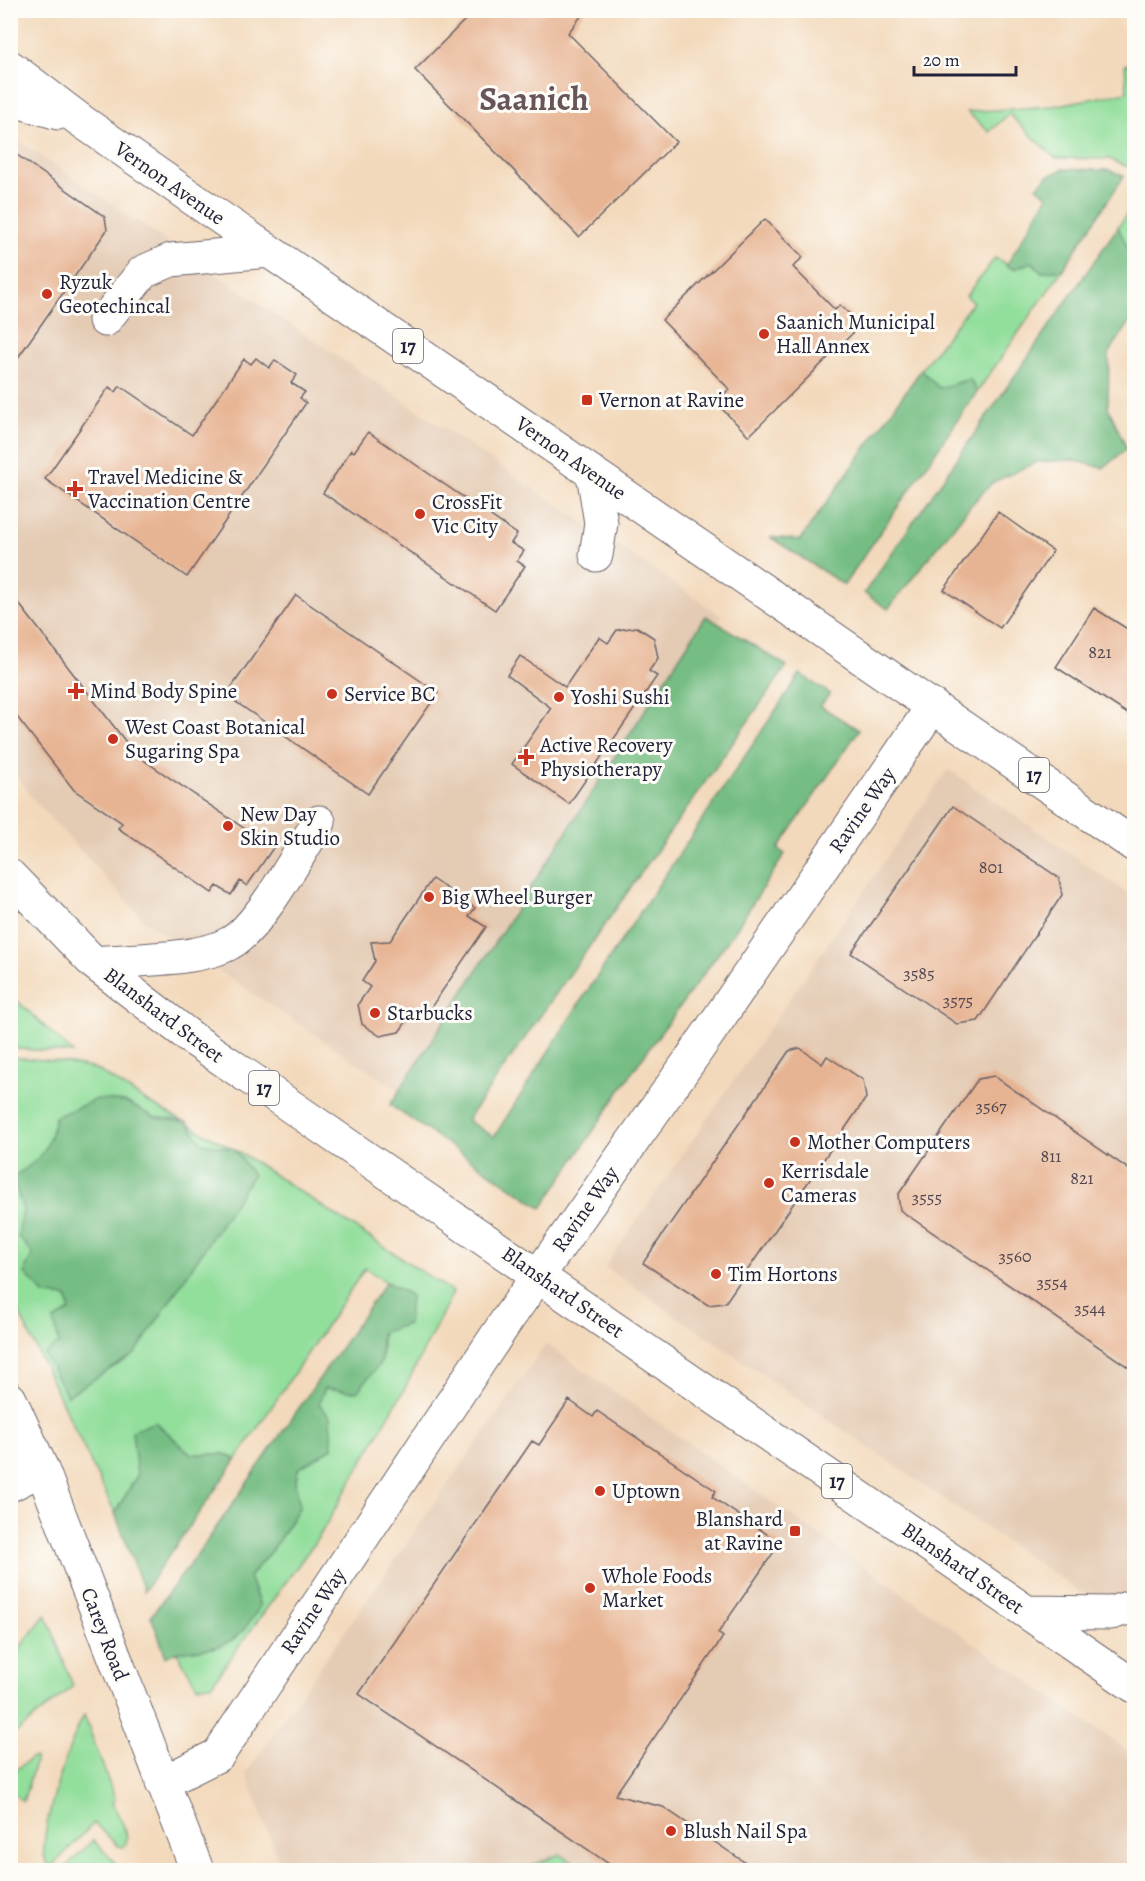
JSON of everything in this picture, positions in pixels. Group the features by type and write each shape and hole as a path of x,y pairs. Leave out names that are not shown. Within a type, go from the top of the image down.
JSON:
{"main road":[{"name":"Vernon Avenue","path":"10,67 80,120 1134,845"},
{"path":"10,99 80,120"},
{"path":"105,320 143,272 171,260 269,250"},
{"path":"593,473 601,523 596,555"},
{"name":"Ravine Way","path":"162,1783 218,1755 507,1320 933,706"},
{"path":"94,963 206,953 232,943 253,922 319,822"},
{"name":"Blanshard Street","path":"10,876 94,963 193,1039 1122,1678"},
{"name":"Carey Road","path":"10,1399 42,1469 149,1751 197,1870"},
{"path":"10,1485 42,1469"},
{"path":"1027,1612 1111,1613 1134,1606"},
{"path":"1122,1678 1134,1710"}],"shaded area":[{"path":"11,136 722,616 398,1090 146,922 33,799 11,768"},
{"path":"948,769 1134,898 1134,1629 605,1267"},
{"name":"Uptown","path":"546,1344 1134,1755 1134,1870 282,1870 246,1773"}],"green space":[{"path":"1134,62 1134,158 1128,167 1109,159 1055,158 1009,114 989,132 967,112 1053,106 1127,92 1125,65"},
{"path":"1063,169 1109,170 1124,176 1063,269 1042,272 1032,262 1014,269 1006,266 1048,196 1037,187 1046,177"},
{"path":"1134,203 1134,262 1118,227"},
{"path":"1118,227 1134,262 1134,317 1109,352 1108,407 1127,449 1103,468 1072,460 1037,462 993,482 971,505 888,609 864,593"},
{"path":"995,258 1014,268 1032,262 1042,272 1063,269 977,392 939,388 921,370 973,302 966,296"},
{"path":"921,370 939,388 970,379 977,392 844,585 770,537 800,540"},
{"path":"706,616 787,666 467,1120 494,1137 578,1005 800,674 830,694 820,706 859,730 778,849 785,854 732,935 635,1068 542,1208 390,1105"},
{"path":"11,995 73,1053 11,1048"},
{"path":"11,1057 55,1061 96,1069 146,1101 244,1155 453,1292 404,1390 320,1535 211,1685 197,1686 176,1651 214,1648 260,1606 249,1577 275,1546 300,1506 295,1484 298,1469 332,1448 318,1404 325,1388 381,1362 386,1282 365,1268 236,1460 225,1454 191,1454 156,1422 137,1476 115,1513 11,1296"},
{"path":"97,1099 126,1102 154,1117 187,1122 202,1143 234,1149 253,1175 135,1354 67,1396 44,1354 59,1344 54,1320 70,1311 67,1297 45,1295 24,1272 33,1254 18,1236 23,1210 12,1177 37,1160 50,1138 55,1117"},
{"path":"386,1282 410,1295 408,1324 381,1333 381,1362 357,1392 325,1388 319,1404 330,1417 332,1448 298,1469 295,1484 300,1506 275,1546 249,1577 260,1606 256,1613 241,1633 221,1646 177,1652 166,1657 151,1616 200,1551"},
{"path":"155,1422 191,1454 225,1454 236,1460 144,1591 115,1513 137,1476 132,1431"},
{"path":"46,1614 73,1686 11,1737 11,1659"},
{"path":"84,1715 115,1799 112,1803 123,1825 127,1837 126,1842 124,1847 118,1846 94,1823 50,1868 44,1855 47,1823 64,1763"},
{"path":"31,1758 35,1758 35,1763 23,1802 11,1791 11,1774"},
{"path":"93,1840 122,1870 63,1870"},
{"path":"560,1854 584,1870 522,1870"}],"building":[{"path":"475,10 586,10 568,33 676,142 579,237 415,70"},
{"path":"10,150 105,217 107,230 10,369"},
{"name":"Saanich Municipal Hall Annex","path":"765,219 803,257 793,267 835,310 840,305 861,325 749,436 716,403 729,389 662,320"},
{"path":"256,358 269,368 275,360 297,375 291,383 305,392 300,398 306,403 187,577 45,479 109,387 116,392 120,386 192,435 244,359 251,364"},
{"name":"CrossFit Vic City","path":"368,432 517,534 511,543 524,551 517,561 525,566 495,610 323,493 351,450 354,452"},
{"path":"998,512 1053,551 1000,628 944,590"},
{"path":"10,592 136,755 273,848 247,886 240,881 231,895 217,886 212,893 118,828 122,823 74,790 10,708"},
{"name":"Service BC","path":"296,595 438,693 368,794 226,695"},
{"path":"1094,608 1134,633 1134,718 1056,667"},
{"path":"637,627 654,638 658,658 649,671 657,676 569,804 512,764 551,708 507,675 520,656 565,687 599,637 608,643 617,630"},
{"path":"953,806 1059,878 1062,895 978,1021 957,1024 851,953"},
{"path":"432,879 475,908 469,916 486,927 421,1022 411,1015 399,1032 380,1036 362,1024 358,1004 370,987 362,981 375,961 371,942 390,941"},
{"path":"800,1048 822,1064 827,1056 863,1080 866,1098 725,1303 708,1305 643,1263 789,1051"},
{"path":"994,1076 1134,1173 1134,1371 900,1210 898,1195 978,1079"},
{"name":"Whole Foods Market","path":"569,1400 593,1417 597,1411 716,1491 712,1497 780,1543 718,1633 723,1637 615,1795 663,1807 756,1870 618,1870 359,1694 532,1441 539,1445"}],"place":[{"name":"Ryzuk Geotechincal","path":"47,294"},
{"name":"Saanich Municipal Hall Annex","path":"764,334"},
{"name":"Vernon at Ravine","path":"587,400"},
{"name":"Travel Medicine & Vaccination Centre","path":"75,489"},
{"name":"CrossFit Vic City","path":"420,514"},
{"name":"Mind Body Spine","path":"76,691"},
{"name":"Service BC","path":"332,694"},
{"name":"Yoshi Sushi","path":"559,697"},
{"name":"West Coast Botanical Sugaring Spa","path":"113,739"},
{"name":"Active Recovery Physiotherapy","path":"526,757"},
{"name":"New Day Skin Studio","path":"228,826"},
{"name":"Big Wheel Burger","path":"429,897"},
{"name":"Starbucks","path":"375,1013"},
{"name":"Mother Computers","path":"795,1142"},
{"name":"Kerrisdale Cameras","path":"769,1183"},
{"name":"Tim Hortons","path":"716,1274"},
{"name":"Uptown","path":"600,1491"},
{"name":"Blanshard at Ravine","path":"795,1531"},
{"name":"Whole Foods Market","path":"590,1588"},
{"name":"Blush Nail Spa","path":"671,1831"}],"district":[{"name":"Saanich","path":"534,98"}]}
